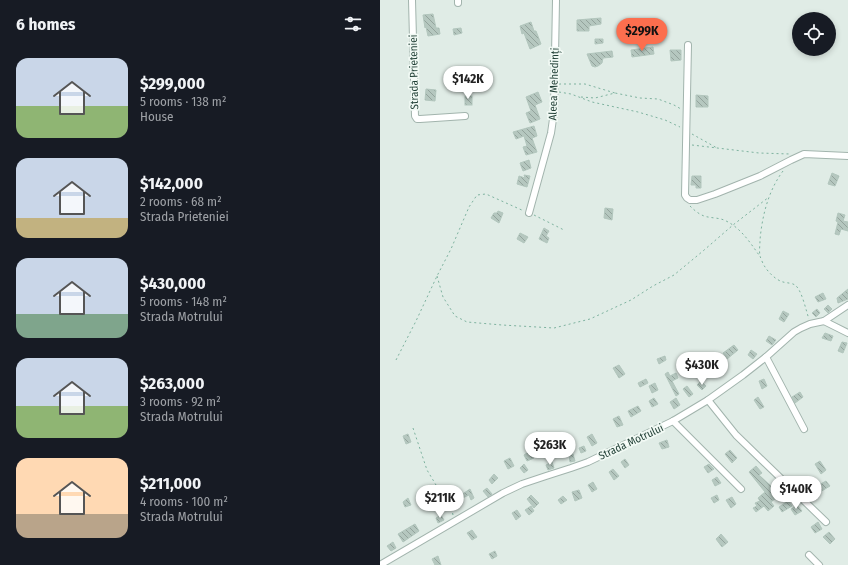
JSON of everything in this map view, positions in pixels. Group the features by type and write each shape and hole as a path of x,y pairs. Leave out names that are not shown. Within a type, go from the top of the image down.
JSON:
{"street":[{"name":"Strada Prieteniei","path":"412,0 415,116 417,119 465,116"},
{"name":"Aleea Mehedinți","path":"529,213 551,133 554,112 556,0"},
{"path":"688,45 685,195 687,198 690,200 697,200 715,194 760,176 804,154 848,156"},
{"path":"848,305 824,321 848,334"},
{"name":"Strada Motrului","path":"380,565 522,484 588,462 673,422 708,400 743,375 794,332 810,324 824,321"},
{"path":"766,357 804,429"},
{"path":"708,400 736,435 826,522"},
{"path":"673,422 741,489"},
{"path":"809,555 820,565"}],"path":[{"path":"555,84 584,84 615,93 640,98 658,99 680,108 687,117"},
{"path":"555,91 592,102 638,112 665,120 687,130 703,141 717,148"},
{"path":"579,97 595,98 615,93"},
{"path":"686,145 759,153 789,154"},
{"path":"760,255 761,228 764,212 769,197 783,171"},
{"path":"396,360 451,249 469,207 477,195 486,194 564,230"},
{"path":"437,276 443,297 455,316 467,322 554,328 590,319 631,300 674,275 733,225 769,197"},
{"path":"687,198 687,203 695,212 706,217 722,219 733,225 744,234 760,255 765,267 776,279 796,285 802,297 810,324"},
{"path":"413,428 427,470 451,505 455,521"}],"building":[{"path":"433,14 436,28 439,28 440,34 428,36 423,15"},
{"path":"601,18 601,24 589,26 589,31 577,31 577,20"},
{"path":"531,22 541,44 530,49 524,33 522,34 520,26"},
{"path":"461,28 462,33 454,35 453,29"},
{"path":"595,39 603,39 603,43 595,44"},
{"path":"653,47 654,54 632,57 631,50"},
{"path":"670,50 681,50 681,60 671,61"},
{"path":"612,51 613,57 603,58 602,63 595,67 592,66 587,54"},
{"path":"426,89 436,90 435,101 425,100"},
{"path":"538,92 542,102 535,105 540,119 530,123 526,113 531,111 526,97"},
{"path":"696,95 708,96 708,107 696,107"},
{"path":"465,96 472,96 472,105 465,105"},
{"path":"534,126 537,136 532,138 537,152 526,155 523,147 527,146 524,136 516,139 513,132"},
{"path":"529,160 531,168 523,171 520,163"},
{"path":"832,173 839,176 835,186 828,184"},
{"path":"524,175 530,176 527,187 517,184 519,176 525,178"},
{"path":"692,176 701,176 701,188 696,188 696,185 691,185"},
{"path":"605,208 613,209 612,220 604,218"},
{"path":"498,211 503,213 499,223 491,218 494,213 497,213"},
{"path":"838,213 845,215 843,221 848,222 848,231 841,229 839,235 835,234 838,222 836,221"},
{"path":"544,228 549,231 546,236 549,238 547,243 539,239"},
{"path":"520,233 528,237 524,243 517,239"},
{"path":"848,289 848,299 838,303 837,298"},
{"path":"823,293 826,299 818,302 815,297"},
{"path":"828,305 832,309 828,313 824,309"},
{"path":"817,309 820,313 816,317 812,313"},
{"path":"783,311 789,314 784,322 779,319"},
{"path":"825,333 833,336 831,341 822,338"},
{"path":"769,336 776,340 772,345 766,341"},
{"path":"842,342 847,343 843,353 838,351"},
{"path":"734,345 738,350 727,359 723,353"},
{"path":"751,350 757,354 753,359 748,355"},
{"path":"665,356 666,360 659,364 657,359"},
{"path":"619,365 625,374 619,378 613,368"},
{"path":"668,372 670,376 676,373 678,378 672,381 679,394 676,396 665,374"},
{"path":"646,379 648,383 640,387 638,383"},
{"path":"764,379 767,386 762,389 759,381"},
{"path":"701,381 706,386 702,390 697,385"},
{"path":"655,383 658,390 652,393 649,386"},
{"path":"687,386 693,394 689,397 683,389"},
{"path":"800,392 803,397 795,403 792,397"},
{"path":"758,397 764,407 760,409 754,400"},
{"path":"654,398 658,404 652,407 649,401"},
{"path":"676,398 680,405 674,409 670,402"},
{"path":"638,406 641,411 631,417 628,411"},
{"path":"619,416 623,425 617,427 613,419"},
{"path":"408,434 411,442 406,444 403,436"},
{"path":"592,434 597,443 592,446 587,437"},
{"path":"667,440 669,447 662,449 659,443"},
{"path":"584,446 586,451 581,453 579,448"},
{"path":"730,450 737,458 732,463 725,454"},
{"path":"530,451 534,458 527,461 524,455"},
{"path":"573,454 575,461 570,462 569,455"},
{"path":"510,458 514,466 508,469 504,461"},
{"path":"625,459 629,465 625,468 621,462"},
{"path":"820,461 826,470 821,474 815,464"},
{"path":"552,462 554,468 548,470 546,465"},
{"path":"524,464 528,470 524,473 520,468"},
{"path":"709,464 714,469 708,473 704,467"},
{"path":"756,466 762,473 759,475 772,487 776,484 785,494 788,492 792,497 785,502 781,494 771,502 774,506 768,511 764,506 756,512 753,508 757,506 755,503 760,501 758,498 765,492 749,472"},
{"path":"613,469 619,476 614,480 609,472"},
{"path":"494,474 498,478 492,484 489,480"},
{"path":"717,477 721,483 715,486 712,480"},
{"path":"826,481 830,486 820,492 817,486"},
{"path":"593,482 597,489 592,492 588,485"},
{"path":"487,488 492,494 488,497 483,491"},
{"path":"470,489 474,498 471,500 469,495 458,500 456,497"},
{"path":"579,490 582,498 575,501 572,492"},
{"path":"531,495 539,503 534,508 527,499"},
{"path":"717,495 719,500 714,503 711,498"},
{"path":"563,496 567,500 561,504 558,500"},
{"path":"732,497 736,504 731,508 726,500"},
{"path":"408,498 411,505 405,507 403,502"},
{"path":"788,501 792,506 782,512 779,507"},
{"path":"797,505 802,511 795,515 791,509"},
{"path":"531,506 534,511 529,515 525,510"},
{"path":"517,510 521,516 516,520 512,513"},
{"path":"441,515 444,520 438,523 436,518"},
{"path":"818,522 822,529 815,533 811,527"},
{"path":"415,524 419,531 403,542 398,534"},
{"path":"472,530 477,537 472,540 467,533"},
{"path":"829,532 835,539 830,544 823,537"},
{"path":"721,534 728,542 722,547 716,539"},
{"path":"393,542 396,548 391,551 387,546"},
{"path":"495,551 497,556 492,559 489,554"},
{"path":"438,556 441,565 435,565 432,559"}]}
